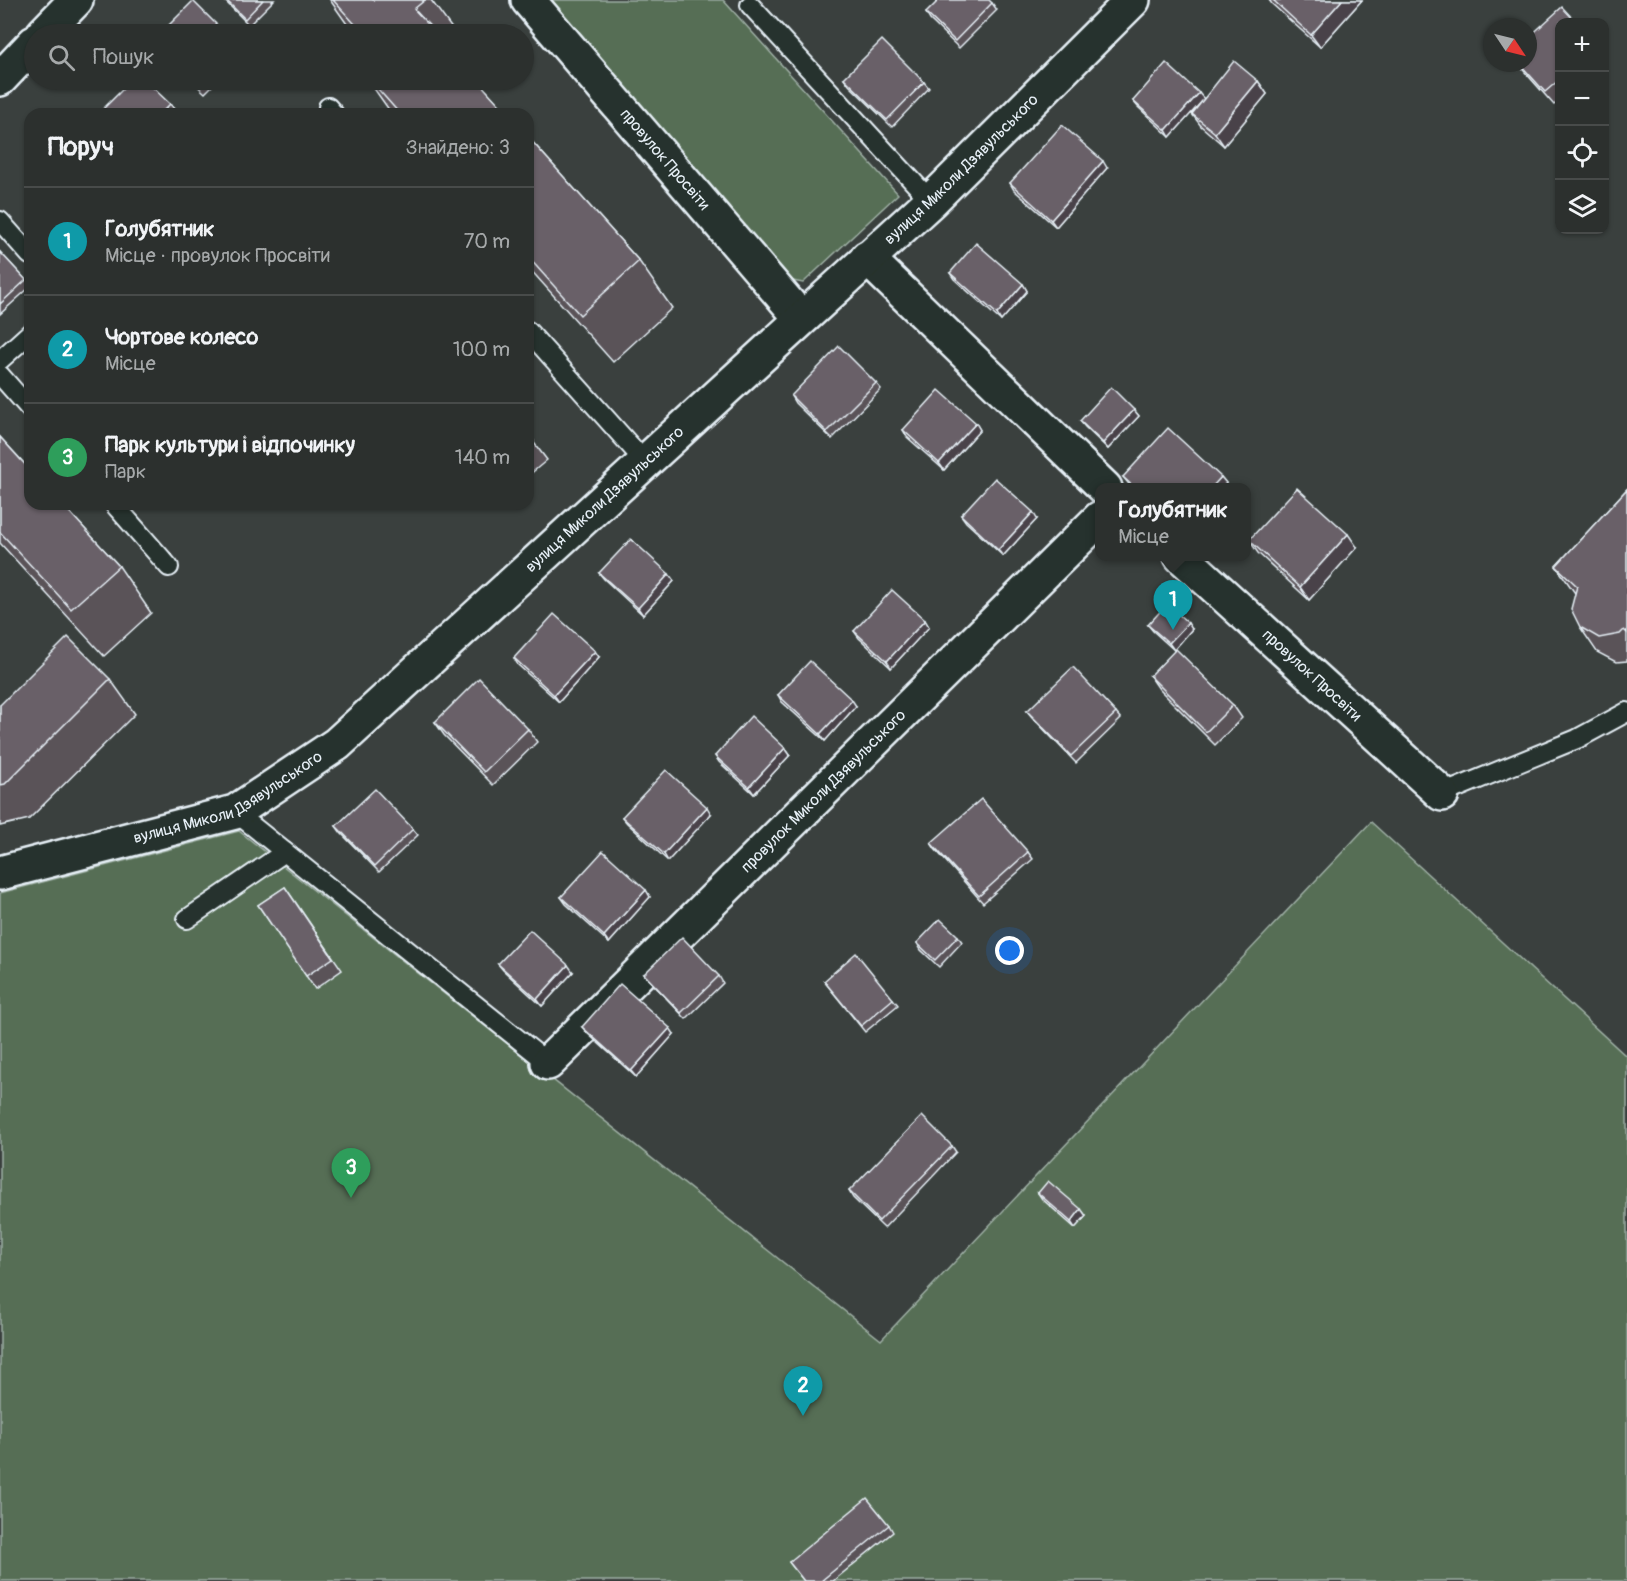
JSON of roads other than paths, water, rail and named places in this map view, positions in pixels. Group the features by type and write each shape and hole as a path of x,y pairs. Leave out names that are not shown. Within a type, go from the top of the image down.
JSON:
{"street":[{"path":"53,24 76,0"},
{"name":"провулок Просвіти","path":"528,0 801,318"},
{"name":"вулиця Миколи Дзявульського","path":"0,873 235,812 337,744 931,201 1133,0"},
{"path":"0,79 24,54"},
{"path":"867,258 1101,483"},
{"name":"провулок Миколи Дзявульського","path":"548,1063 1095,523"},
{"name":"провулок Просвіти","path":"1186,561 1442,794"}],"lane":[{"path":"750,5 931,201"},
{"path":"0,221 24,248"},
{"path":"0,360 24,338"},
{"path":"534,338 646,463"},
{"path":"0,375 24,402"},
{"path":"119,510 169,567"},
{"path":"1442,794 1577,739 1627,712"},
{"path":"235,812 548,1063"},
{"path":"187,919 285,852"}],"place":[{"name":"Голубятник","path":"1173,630"},
{"name":"Парк культури і відпочинку","path":"351,1198"},
{"name":"Чортове колесо","path":"803,1416"}]}
